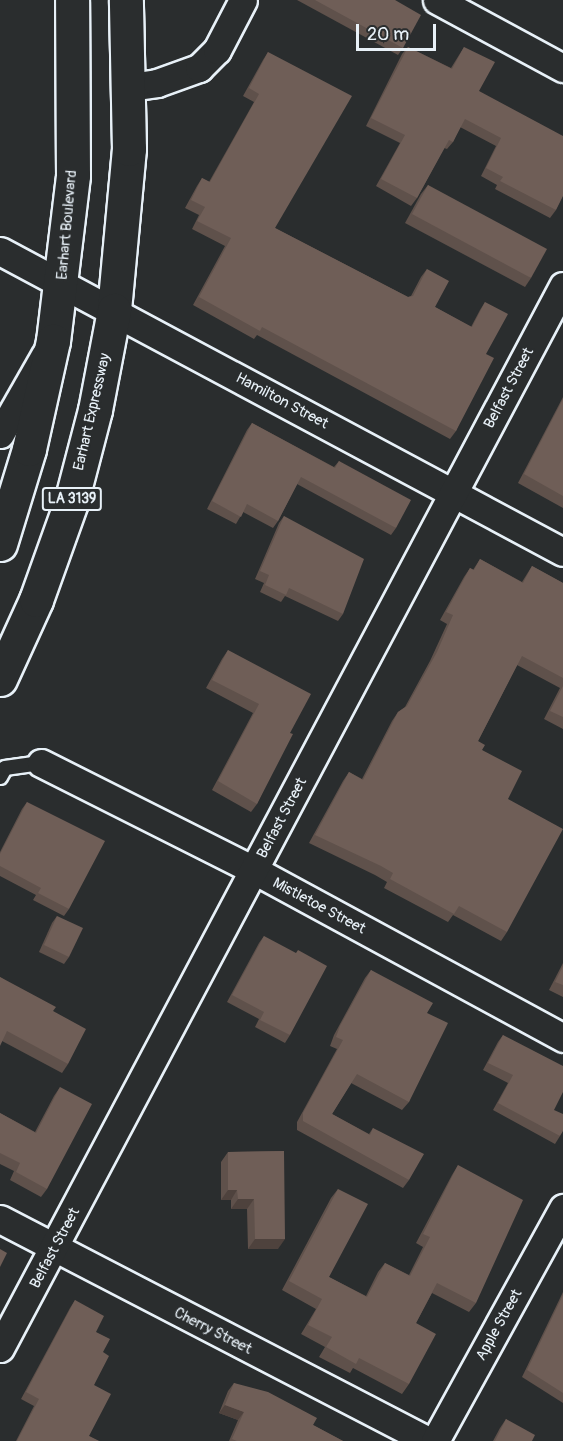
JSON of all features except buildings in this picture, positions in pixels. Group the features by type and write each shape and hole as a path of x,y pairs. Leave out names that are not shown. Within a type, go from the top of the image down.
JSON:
{"main road":[{"name":"Earhart Boulevard","path":"53,341 62,283 73,175 72,0"},
{"name":"LA 3139","path":"114,310 124,224 130,87 126,0"},
{"name":"Earhart Expressway","path":"0,679 36,600 71,502 95,410 114,310"},
{"name":"LA 3139","path":"0,544 29,449 53,341"}],"street":[{"path":"130,87 157,83 199,68 217,50 243,0"},
{"path":"436,0 563,68"},
{"name":"Hamilton Street","path":"0,251 563,552"},
{"name":"Belfast Street","path":"0,1348 57,1246 563,286"},
{"name":"Earhart Boulevard","path":"0,434 53,341"},
{"name":"Mistletoe Street","path":"41,763 254,870 563,1038"},
{"name":"Apple Street","path":"435,1441 563,1208"},
{"name":"Cherry Street","path":"0,1219 57,1246 428,1441"}],"lane":[{"path":"0,777 5,768 41,763"}]}
